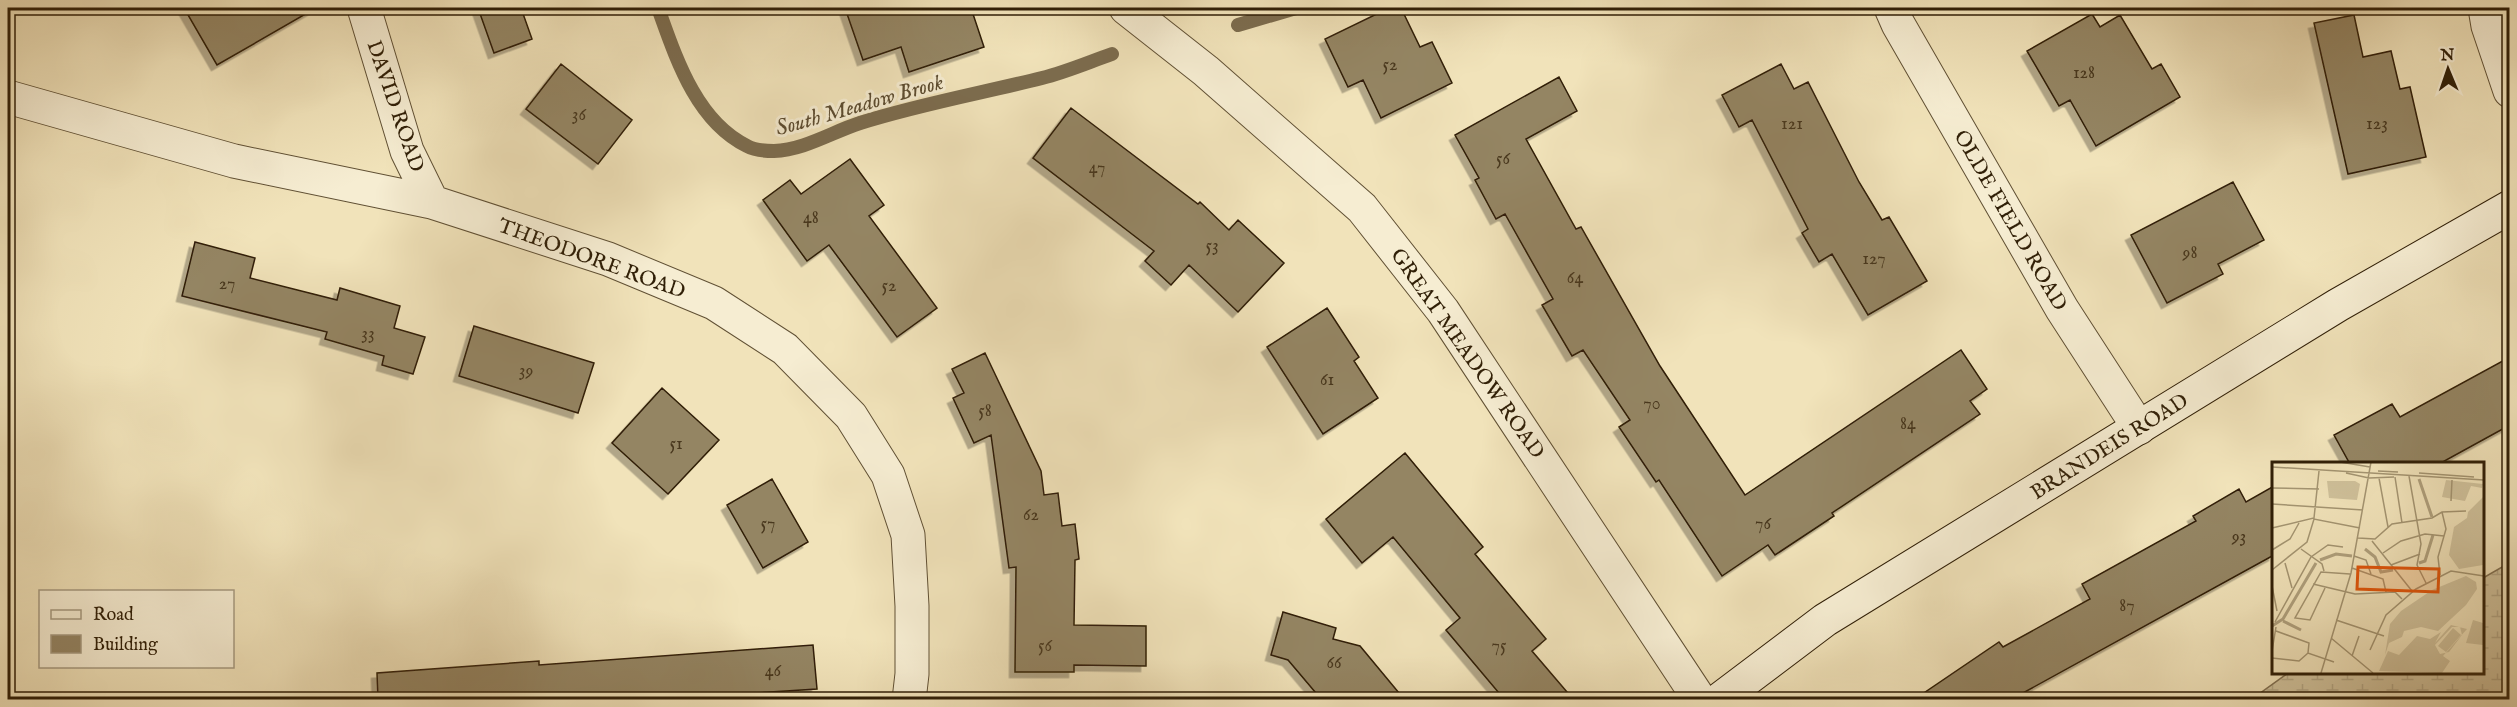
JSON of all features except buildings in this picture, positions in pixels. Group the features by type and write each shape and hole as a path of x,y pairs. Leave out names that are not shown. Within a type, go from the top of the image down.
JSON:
{"street":[{"name":"DAVID ROAD","path":"364,8 407,151 432,202"},
{"name":"GREAT MEADOW ROAD","path":"1126,8 1206,71 1362,208 1443,310 1700,699"},
{"name":"OLDE FIELD ROAD","path":"1891,8 1898,24 2062,309 2139,428"},
{"path":"2485,8 2488,26 2510,91"},
{"name":"THEODORE ROAD","path":"8,97 234,161 432,202 608,259 714,303 785,349 851,416 888,475 908,535 912,606 912,674 909,699"},
{"name":"BRANDEIS ROAD","path":"1719,699 1825,620 2338,305 2510,207"}],"green space":[{"path":"2509,563 2509,699 2252,699 2287,674 2484,674 2484,577"}],"waterway":[{"name":"South Meadow Brook","path":"658,8 672,47 701,105 729,135 750,147 764,150 785,150 796,147 883,116 1051,76 1112,54"},
{"name":"South Meadow Brook","path":"1238,25 1296,8"}]}
